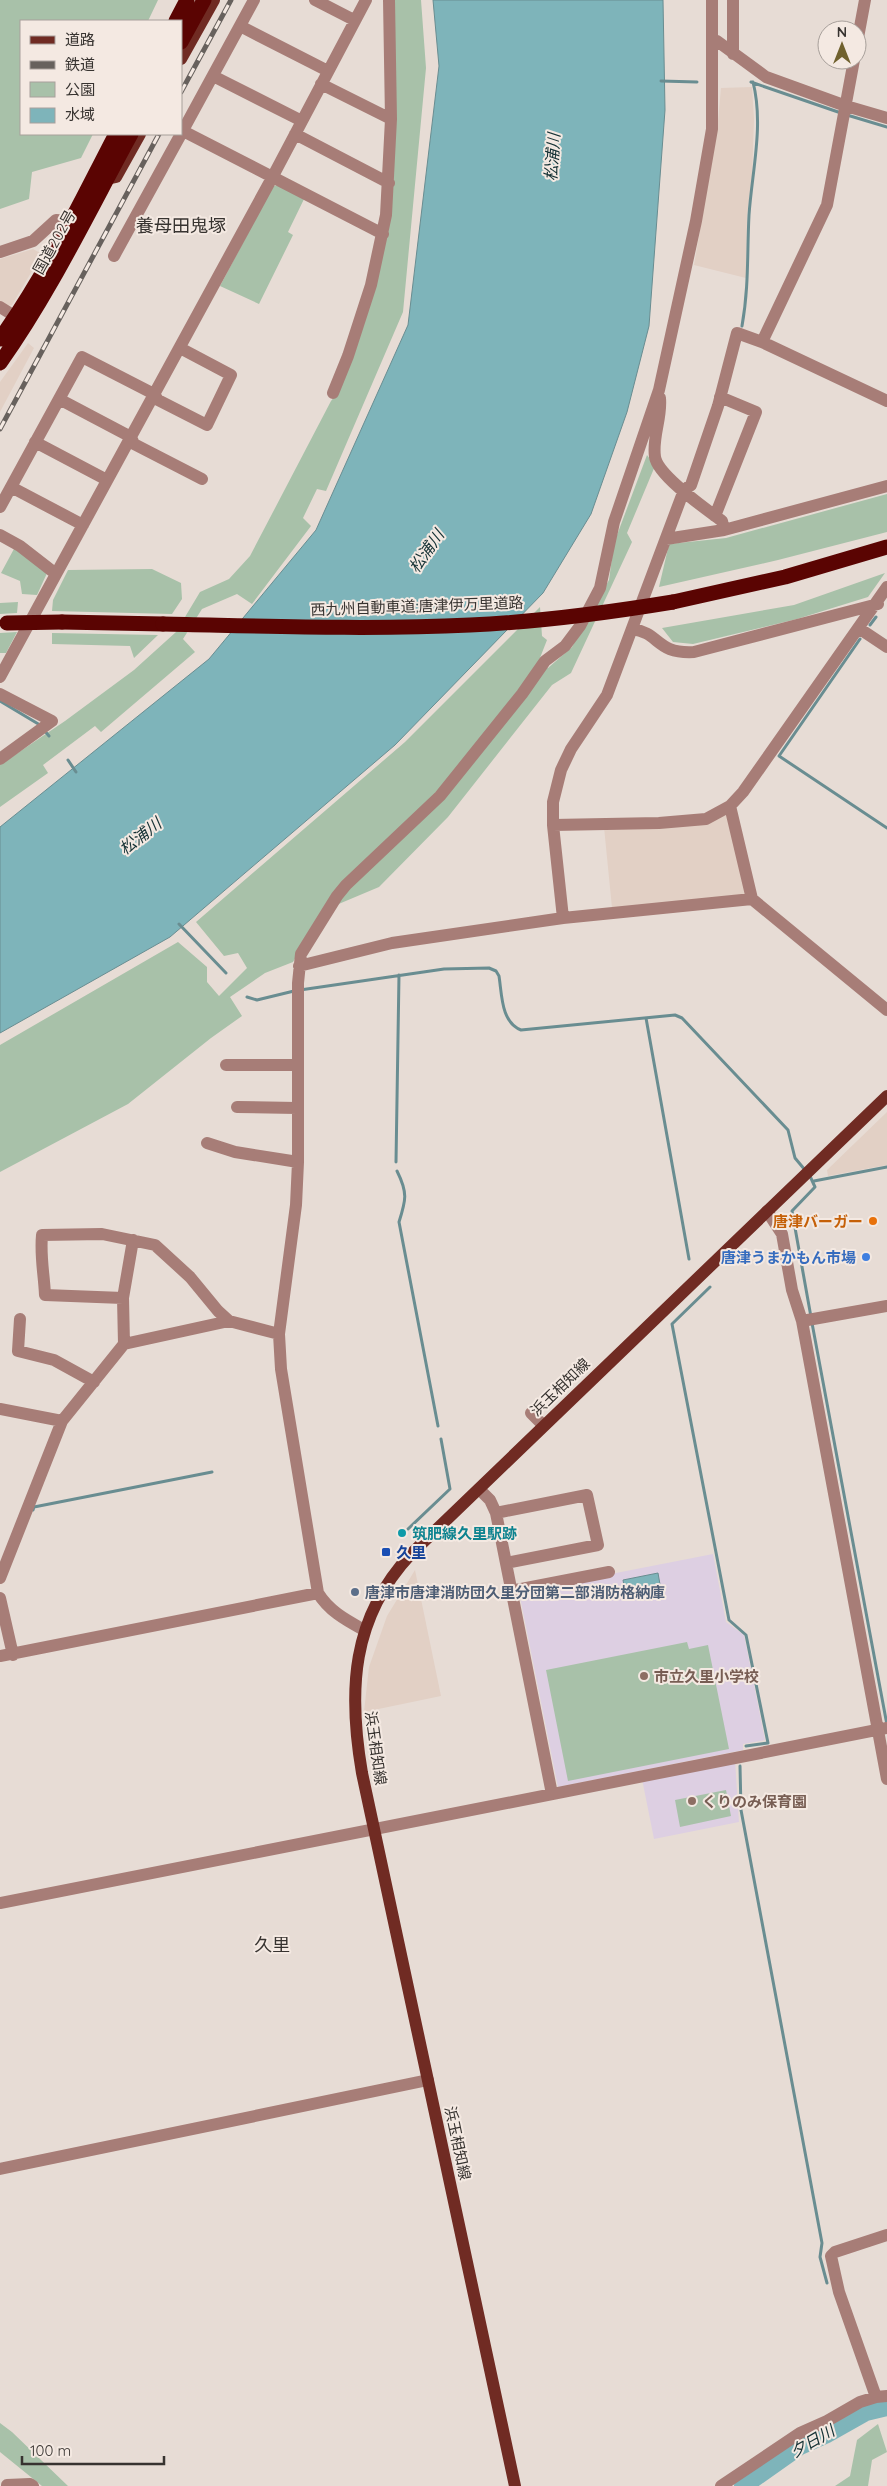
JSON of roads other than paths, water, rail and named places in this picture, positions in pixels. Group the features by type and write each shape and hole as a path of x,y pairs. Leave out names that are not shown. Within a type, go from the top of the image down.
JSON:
{"highway":[{"path":"177,20 187,0"},
{"path":"182,40 204,0"},
{"name":"国道202号","path":"0,339 16,317 115,135"},
{"name":"国道202号","path":"0,363 27,325 83,227 130,135"},
{"name":"西九州自動車道;唐津伊万里道路","path":"3,623 62,622 388,627 470,625 595,614 673,602 785,577 887,547"}],"main road":[{"path":"182,57 214,0"},
{"path":"107,179 116,177 139,135"},
{"name":"浜玉相知線","path":"515,2486 374,1829 354,1722 355,1674 364,1630 379,1596 399,1567 543,1425 887,1096"}],"street":[{"path":"254,0 182,133 273,176 383,234"},
{"path":"316,0 354,20"},
{"path":"0,677 273,176 366,0"},
{"path":"333,393 348,356 371,285 383,234 389,183 391,119 389,0"},
{"path":"364,1630 333,1612 318,1593 281,1369 279,1334 296,1205 298,1162 298,983 301,954 346,885 440,796 522,694 546,661 566,646 580,626 600,588 614,522 659,390 696,221 712,129 712,0"},
{"path":"733,0 733,54"},
{"path":"861,20 865,0"},
{"path":"240,26 328,71"},
{"path":"712,41 717,41 766,77 846,106 887,118"},
{"path":"762,342 827,205 852,70"},
{"path":"213,76 302,121"},
{"path":"321,84 391,119"},
{"path":"295,134 389,183"},
{"path":"114,256 181,135"},
{"path":"0,252 33,241 56,220 70,221"},
{"path":"0,307 16,317"},
{"path":"563,918 553,825 553,802 561,770 571,749 607,695 684,490 691,485 720,397 737,333 762,342 887,401"},
{"path":"0,507 82,357 154,394 158,400 207,424 231,374 180,348"},
{"path":"659,390 661,410 655,444 655,459 664,474 722,521 724,530"},
{"path":"715,516 756,412 720,397"},
{"path":"59,398 131,437 134,444 202,479"},
{"path":"35,442 108,480"},
{"path":"666,539 724,530 887,486"},
{"path":"11,487 83,525"},
{"path":"0,535 20,546 56,574"},
{"path":"553,825 659,823 706,819 730,806 743,792 887,587"},
{"path":"632,629 648,633 664,648 672,652 694,652 874,606 887,601"},
{"path":"860,628 887,647"},
{"path":"0,694 52,721 0,760"},
{"path":"730,806 752,900 887,1010"},
{"path":"299,966 392,943 563,918 752,900"},
{"path":"226,1065 297,1065"},
{"path":"237,1107 297,1108"},
{"path":"207,1143 235,1152 298,1162"},
{"path":"767,1211 782,1234 792,1290 807,1320 882,1728 887,1779"},
{"path":"123,1298 45,1295 44,1267 40,1258 42,1235 102,1234 155,1245 190,1277 218,1311 230,1321 279,1334"},
{"path":"124,1344 123,1298 133,1240"},
{"path":"807,1320 887,1306"},
{"path":"20,1319 18,1351 54,1360 94,1382"},
{"path":"0,1578 62,1421 124,1344 230,1321"},
{"path":"0,1409 62,1421"},
{"path":"532,1413 543,1425"},
{"path":"479,1489 490,1500 496,1513 552,1794"},
{"path":"496,1513 588,1495 598,1545 506,1563"},
{"path":"511,1591 609,1572"},
{"path":"0,1598 6,1655 318,1593"},
{"path":"0,1903 882,1728"},
{"path":"0,2168 428,2080"},
{"path":"721,2486 800,2432 827,2421 860,2402 881,2396 839,2292 831,2256 835,2252 887,2236"},
{"path":"7,2485 30,2484 33,2486"}],"water":[{"name":"松浦川","path":"433,0 663,0 665,110 649,326 627,412 591,514 543,593 395,745 170,937 0,1033 0,827 209,659 316,530 408,325 439,66"},
{"path":"658,1573 661,1590 626,1597 623,1580"}],"waterway":[{"path":"661,81 697,82"},
{"path":"751,82 841,113"},
{"path":"742,326 747,284 749,215 757,131 756,98 753,82"},
{"path":"847,115 887,127"},
{"path":"870,625 876,617"},
{"path":"860,639 779,756 887,828"},
{"path":"0,701 40,725"},
{"path":"44,730 49,736"},
{"path":"68,760 76,772"},
{"path":"179,924 226,973"},
{"path":"300,990 444,969 489,968 496,971 499,976 506,1014 514,1026 521,1030 675,1015 682,1018 788,1130 795,1158 805,1170"},
{"path":"396,1162 399,975"},
{"path":"247,997 257,1000 294,991"},
{"path":"646,1018 689,1259"},
{"path":"814,1181 887,1167"},
{"path":"397,1171 405,1196 399,1222 438,1426"},
{"path":"809,1174 815,1187 792,1211 811,1317"},
{"path":"710,1287 672,1324 729,1620 746,1635 768,1743 746,1746"},
{"path":"812,1323 887,1725"},
{"path":"408,1529 450,1489 441,1439"},
{"path":"33,1510 34,1507 212,1472"},
{"path":"740,1766 741,1810 822,2243 820,2257 827,2283"},
{"name":"夕日川","path":"743,2486 800,2446 827,2434 866,2412 887,2407"}],"railway":[{"path":"182,90 231,0"},
{"path":"0,429 158,135"}],"place":[{"name":"唐津バーガー","path":"873,1221"},
{"name":"唐津うまかもん市場","path":"866,1257"},
{"name":"筑肥線久里駅跡","path":"402,1533"},
{"name":"久里","path":"386,1552"},
{"name":"唐津市唐津消防団久里分団第二部消防格納庫","path":"355,1592"},
{"name":"市立久里小学校","path":"644,1676"},
{"name":"くりのみ保育園","path":"692,1801"}],"district":[{"name":"養母田鬼塚","path":"181,225"},
{"name":"久里","path":"272,1944"}]}
